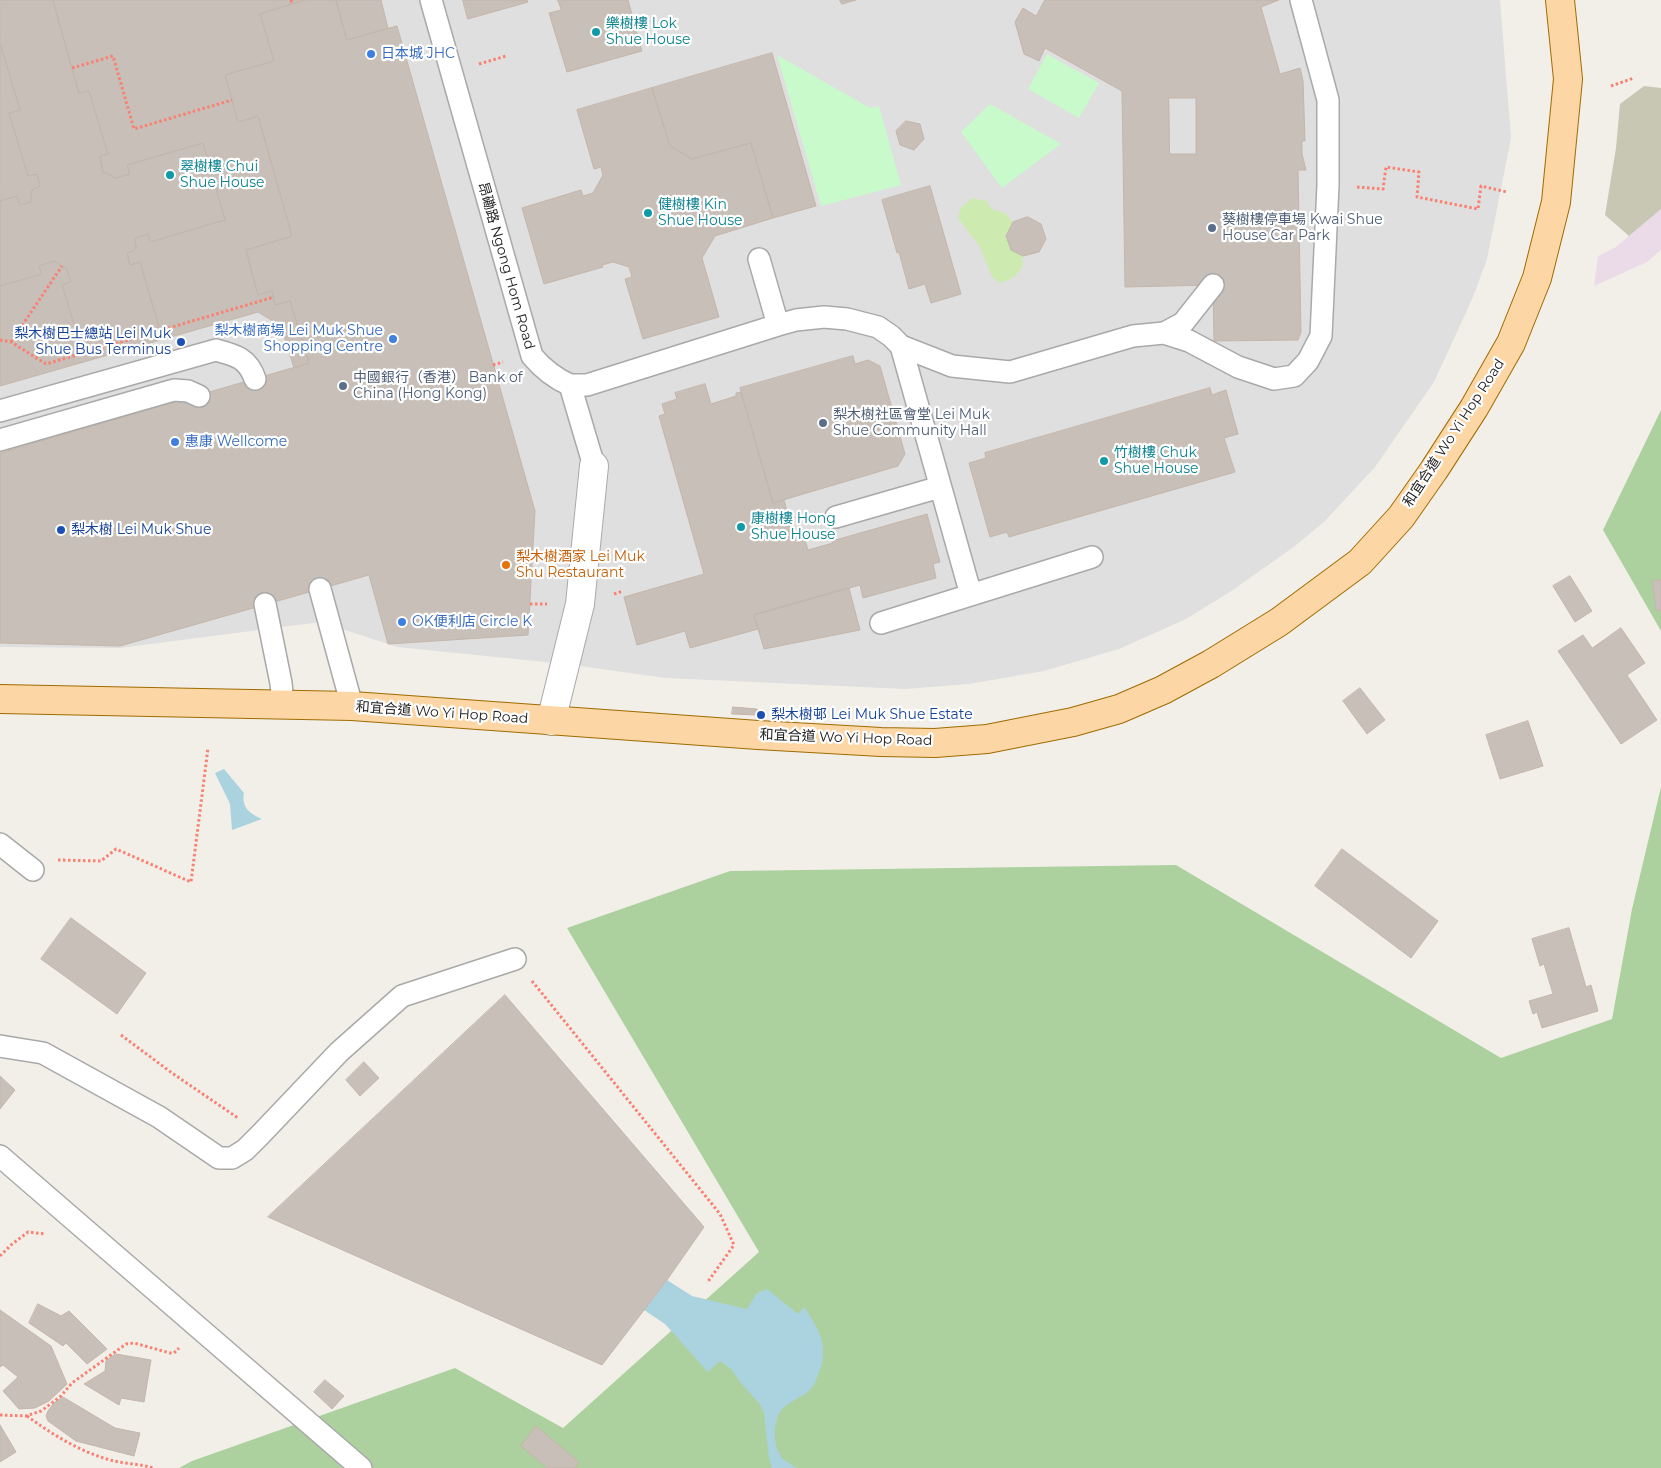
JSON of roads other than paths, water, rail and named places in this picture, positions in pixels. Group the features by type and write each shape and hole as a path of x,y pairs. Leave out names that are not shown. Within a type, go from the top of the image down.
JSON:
{"main road":[{"name":"和宜合道 Wo Yi Hop Road","path":"0,699 352,706 882,742 935,743 987,738 1073,722 1119,709 1163,690 1212,664 1279,622 1360,562 1401,517 1434,470 1511,344 1537,278 1556,202 1568,79 1560,0"}],"street":[{"path":"551,720 580,604 594,466"}],"lane":[{"name":"昂磡路 Ngong Hom Road","path":"431,0 532,356 557,379 570,385"},
{"path":"1164,333 1189,341 1238,367 1274,379 1294,376 1308,361 1321,336 1328,185 1328,100 1301,0"},
{"path":"759,259 778,325"},
{"path":"594,466 570,385 587,385 778,325 796,320 824,317 847,318 878,327 901,346 952,366 1010,372 1133,336 1164,333 1183,323 1213,285"},
{"path":"901,346 971,595"},
{"path":"0,411 216,350 236,355 252,370 255,379"},
{"path":"0,440 174,390 188,391 199,396"},
{"path":"836,517 940,488"},
{"path":"881,623 1092,558"},
{"path":"320,589 352,706"},
{"path":"265,604 281,683 283,704"},
{"path":"0,844 26,865"},
{"path":"0,1046 43,1053 159,1117 219,1158 232,1158 245,1150 339,1052 402,996 515,959"},
{"path":"0,1156 361,1468"}],"water":[{"path":"224,769 244,793 243,798 247,809 262,819 232,830 230,804 215,773"},
{"path":"667,1280 692,1296 747,1309 757,1293 767,1289 798,1314 804,1307 819,1332 823,1348 821,1365 816,1381 811,1389 782,1409 775,1428 775,1442 780,1455 784,1460 797,1468 772,1468 769,1458 764,1413 759,1403 731,1369 720,1361 708,1372 665,1324 644,1310"}],"place":[{"name":"樂樹樓 Lok Shue House","path":"596,32"},
{"name":"日本城 JHC","path":"371,54"},
{"name":"翠樹樓 Chui Shue House","path":"170,175"},
{"name":"健樹樓 Kin Shue House","path":"648,213"},
{"name":"葵樹樓停車場 Kwai Shue House Car Park","path":"1212,228"},
{"name":"梨木樹商場 Lei Muk Shue Shopping Centre","path":"393,339"},
{"name":"梨木樹巴士總站 Lei Muk Shue Bus Terminus","path":"181,342"},
{"name":"中國銀行（香港） Bank of China (Hong Kong)","path":"343,386"},
{"name":"梨木樹社區會堂 Lei Muk Shue Community Hall","path":"823,423"},
{"name":"惠康 Wellcome","path":"175,442"},
{"name":"竹樹樓 Chuk Shue House","path":"1104,461"},
{"name":"康樹樓 Hong Shue House","path":"741,527"},
{"name":"梨木樹 Lei Muk Shue","path":"61,530"},
{"name":"梨木樹酒家 Lei Muk Shu Restaurant","path":"506,565"},
{"name":"OK便利店 Circle K","path":"402,622"},
{"name":"梨木樹邨 Lei Muk Shue Estate","path":"761,715"}]}
